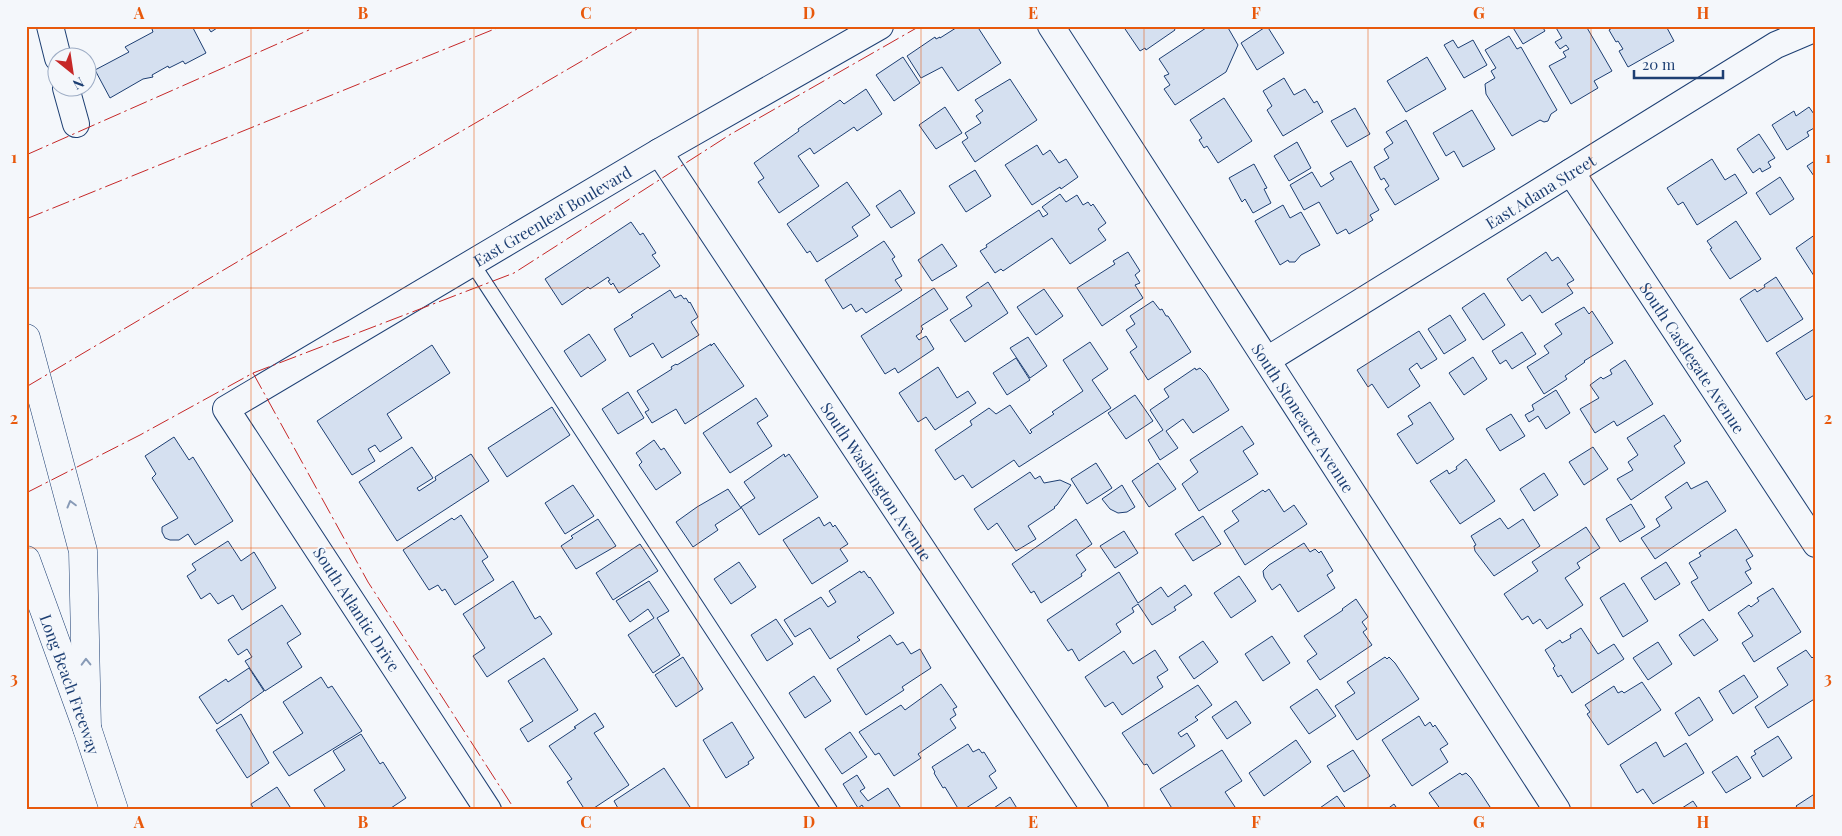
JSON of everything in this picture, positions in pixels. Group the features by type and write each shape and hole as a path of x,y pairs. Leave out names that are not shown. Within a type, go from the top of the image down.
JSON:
{"highway":[{"path":"26,338 83,551 87,728"},
{"name":"Long Beach Freeway","path":"26,560 87,728 114,810"}],"street":[{"path":"50,26 56,48"},
{"name":"East Greenleaf Boulevard","path":"226,409 659,152 880,26"},
{"name":"South Stoneacre Avenue","path":"1052,26 1558,810"},
{"name":"East Adana Street","path":"1266,360 1776,45 1816,28"},
{"path":"69,98 76,124"},
{"name":"South Washington Avenue","path":"659,152 1096,810"},
{"name":"South Castlegate Avenue","path":"1571,172 1816,544"},
{"name":"South Atlantic Drive","path":"226,409 488,810"}],"lane":[{"path":"472,263 830,810"}],"building":[{"path":"151,26 192,26 206,53 185,64 183,61 169,68 168,66 152,75 153,77 143,79 110,98 98,76 98,68 129,52 125,47 153,32"},
{"path":"207,26 220,26 211,32"},
{"path":"959,26 977,26 1001,63 958,91 942,67 921,78 907,56 935,37 936,39 940,38"},
{"path":"1123,26 1173,26 1175,30 1146,50 1145,48 1140,51"},
{"path":"1209,26 1227,26 1238,45 1226,72 1175,105 1164,89 1170,85 1164,76 1169,74 1159,59"},
{"path":"1267,26 1284,53 1257,70 1241,43"},
{"path":"1512,26 1542,26 1545,31 1523,44"},
{"path":"1555,26 1586,26 1612,71 1594,81 1598,88 1571,104 1549,66 1566,57 1563,52 1569,49 1566,45 1560,49 1555,42 1562,38"},
{"path":"1615,26 1666,26 1674,41 1628,67 1619,51 1623,49 1609,30"},
{"path":"1509,36 1517,49 1521,47 1557,110 1551,114 1548,121 1540,120 1512,136 1486,94 1485,84 1495,78 1491,71 1496,68 1485,50"},
{"path":"1453,40 1458,48 1473,40 1487,65 1464,78 1444,45"},
{"path":"903,57 920,83 894,101 876,75"},
{"path":"1427,57 1446,89 1406,112 1387,81"},
{"path":"1284,78 1294,95 1305,89 1314,103 1317,101 1323,112 1283,136 1267,110 1272,106 1263,91"},
{"path":"1010,79 1037,120 975,162 962,142 968,138 965,133 981,123 976,116 983,111 975,100"},
{"path":"866,89 882,114 857,131 854,127 814,154 810,148 798,156 819,186 779,213 758,182 764,178 754,163 840,100 844,104"},
{"path":"1224,98 1252,141 1218,163 1207,146 1204,148 1199,140 1202,138 1190,120"},
{"path":"945,107 962,133 936,149 919,125"},
{"path":"1809,107 1816,117 1816,127 1807,132 1809,136 1787,150 1772,125 1794,111 1796,116"},
{"path":"1355,108 1370,134 1347,147 1331,121"},
{"path":"1472,110 1495,149 1463,167 1454,151 1446,156 1433,133"},
{"path":"1406,120 1439,179 1395,205 1385,189 1389,186 1384,178 1381,180 1374,167 1389,158 1384,149 1393,143 1386,132"},
{"path":"1759,134 1775,158 1768,162 1771,167 1762,172 1760,168 1753,173 1737,149"},
{"path":"1297,142 1311,168 1289,181 1274,156"},
{"path":"1037,145 1043,155 1050,150 1059,163 1066,159 1078,177 1032,205 1005,165"},
{"path":"1712,159 1725,180 1735,174 1747,193 1697,225 1683,202 1678,205 1667,188"},
{"path":"1816,160 1816,179 1807,166"},
{"path":"1351,161 1379,210 1370,215 1373,220 1349,234 1346,229 1337,234 1319,202 1304,210 1290,185 1312,172 1321,187 1334,179 1330,173"},
{"path":"1254,164 1267,188 1264,189 1271,203 1253,213 1245,199 1242,202 1229,178"},
{"path":"975,170 991,196 966,212 949,186"},
{"path":"1780,177 1794,199 1770,215 1756,193"},
{"path":"847,182 870,215 852,227 858,236 817,262 810,251 807,253 787,224"},
{"path":"900,190 915,213 891,228 876,206"},
{"path":"1060,194 1066,202 1077,195 1083,205 1088,202 1091,206 1093,204 1106,223 1098,229 1106,240 1070,264 1052,238 1003,271 1001,269 995,273 980,251 987,247 986,245 1039,210 1043,217 1048,214 1042,207"},
{"path":"1283,205 1290,218 1301,212 1320,245 1301,255 1295,262 1289,262 1288,260 1280,265 1255,221"},
{"path":"1736,221 1761,259 1730,279 1710,249 1712,248 1707,241"},
{"path":"631,222 640,235 643,233 656,253 652,255 660,266 619,293 613,283 611,285 608,281 610,280 608,277 590,289 588,287 562,305 545,279"},
{"path":"1816,234 1816,279 1796,248"},
{"path":"884,241 895,257 892,259 902,276 895,280 902,290 866,313 862,308 856,312 851,304 843,309 825,280"},
{"path":"942,244 957,266 932,281 918,260"},
{"path":"1128,252 1140,271 1135,275 1140,283 1135,285 1143,298 1102,326 1077,288 1115,264 1113,261"},
{"path":"1546,252 1552,261 1558,257 1574,280 1567,284 1573,293 1542,313 1530,295 1522,301 1507,279"},
{"path":"1776,277 1803,319 1767,342 1740,299 1755,289 1757,292"},
{"path":"988,282 1008,313 965,342 950,320 972,306 966,297"},
{"path":"934,288 948,309 921,326 922,332 916,336 919,340 926,336 934,349 898,373 895,368 885,374 861,336"},
{"path":"1044,289 1063,316 1036,335 1017,307"},
{"path":"670,290 675,298 681,295 690,302 698,317 691,322 699,335 662,358 653,343 630,357 614,329 633,317 631,315"},
{"path":"1484,293 1505,325 1483,340 1462,308"},
{"path":"1153,301 1168,316 1191,352 1148,380 1130,352 1137,347 1126,330 1135,324 1130,316"},
{"path":"1584,307 1589,314 1592,311 1613,343 1584,361 1565,376 1567,379 1544,394 1527,367 1549,353 1544,346 1562,334 1555,324"},
{"path":"1450,315 1466,340 1444,354 1428,329"},
{"path":"1814,329 1816,332 1816,394 1806,400 1776,353"},
{"path":"1419,331 1437,359 1421,369 1417,363 1409,369 1420,386 1388,408 1372,384 1368,387 1357,370"},
{"path":"1522,332 1536,354 1512,369 1506,360 1500,364 1492,351"},
{"path":"589,334 606,360 581,377 564,351"},
{"path":"1028,337 1047,366 1030,378 1010,348"},
{"path":"1090,342 1108,369 1092,380 1111,408 1019,467 1014,460 972,488 963,475 955,480 935,450 972,425 970,421 989,408 996,414 1010,405 1030,434 1032,432 1030,430 1054,414 1052,412 1083,391 1063,360"},
{"path":"714,343 744,386 685,424 676,409 652,423 645,412 649,410 637,391 672,369 671,367"},
{"path":"432,345 450,373 387,414 402,438 380,452 375,445 368,449 375,461 352,475 317,421"},
{"path":"1473,357 1487,379 1464,395 1449,373"},
{"path":"1016,358 1030,380 1007,395 993,373"},
{"path":"1625,360 1653,404 1617,426 1614,421 1595,433 1580,409 1599,398 1590,385 1601,377 1603,379 1612,374 1610,370"},
{"path":"938,367 957,398 968,391 976,403 935,430 926,417 918,422 899,393"},
{"path":"1195,368 1196,370 1200,368 1206,374 1229,410 1193,433 1183,419 1166,431 1178,448 1160,460 1148,440 1163,430 1150,410 1169,397 1164,389"},
{"path":"1556,390 1570,413 1546,429 1538,416 1529,422 1525,415 1534,410 1532,405"},
{"path":"628,392 644,418 618,434 602,409"},
{"path":"1135,395 1153,421 1126,439 1108,413"},
{"path":"756,398 768,416 757,423 772,446 730,473 703,433"},
{"path":"1430,402 1454,439 1417,464 1397,434 1413,424 1408,416"},
{"path":"552,407 570,435 507,477 488,448"},
{"path":"1511,414 1525,436 1500,451 1486,429"},
{"path":"1664,415 1681,441 1674,446 1685,463 1631,500 1617,479 1633,470 1628,462 1638,455 1627,438"},
{"path":"1242,426 1254,444 1243,451 1258,474 1199,511 1182,484 1198,472 1190,460"},
{"path":"174,437 189,460 193,457 233,521 195,545 188,534 179,540 165,538 162,527 178,518 152,478 156,474 145,456"},
{"path":"654,440 661,450 664,448 681,473 656,490 639,465 642,462 636,453"},
{"path":"412,447 433,478 417,488 419,491 436,480 435,477 471,454 489,481 397,541 359,482"},
{"path":"1593,447 1608,469 1584,485 1569,462"},
{"path":"784,454 785,457 789,454 818,497 759,535 741,507 755,498 744,482"},
{"path":"1466,459 1495,501 1460,524 1430,481 1447,470 1449,474 1457,469 1456,467"},
{"path":"1096,463 1112,488 1087,504 1071,479"},
{"path":"1158,463 1176,489 1149,507 1132,481"},
{"path":"1030,472 1035,479 1040,476 1044,483 1060,480 1071,485 1055,508 1028,526 1036,539 1016,551 997,523 988,530 974,509"},
{"path":"1544,473 1558,495 1534,511 1520,489"},
{"path":"1707,481 1726,511 1655,559 1641,538 1660,526 1656,519 1672,508 1665,497 1687,482 1691,489"},
{"path":"573,485 594,516 565,534 545,503"},
{"path":"1122,485 1135,507 1127,512 1118,513 1110,509 1102,499"},
{"path":"728,489 741,508 715,525 718,530 693,547 676,522"},
{"path":"1269,489 1284,512 1294,505 1307,524 1245,565 1224,531 1239,521 1232,511 1263,490 1265,492"},
{"path":"1631,504 1645,527 1620,542 1606,519"},
{"path":"461,515 488,557 482,561 494,580 455,605 445,589 442,591 438,585 429,590 403,550 452,518 454,520"},
{"path":"1203,516 1221,544 1193,561 1175,534"},
{"path":"819,517 824,526 830,522 833,527 835,525 848,544 840,549 848,561 812,584 783,540"},
{"path":"1500,518 1508,529 1523,519 1540,546 1494,576 1475,551 1474,546 1476,545 1471,536"},
{"path":"598,519 616,546 576,569 561,546 573,538 571,536"},
{"path":"1076,519 1092,544 1076,555 1086,570 1081,574 1082,576 1041,603 1034,591 1031,593 1012,564"},
{"path":"1586,527 1600,548 1577,563 1580,568 1565,578 1583,605 1547,629 1540,619 1533,624 1528,616 1522,620 1504,594 1538,571 1532,562"},
{"path":"1736,529 1753,556 1746,560 1751,569 1745,572 1752,583 1709,611 1691,582 1698,578 1689,563 1701,556 1699,553"},
{"path":"1124,531 1138,553 1115,568 1100,546"},
{"path":"228,541 241,561 254,552 276,588 242,610 233,595 218,604 210,593 201,599 187,576 196,570 192,564"},
{"path":"1304,543 1310,552 1315,549 1319,553 1321,551 1333,571 1327,575 1335,588 1298,612 1280,584 1272,590 1264,577 1263,571 1269,565"},
{"path":"640,544 658,571 613,600 596,573"},
{"path":"739,562 756,587 731,604 714,579"},
{"path":"1666,562 1680,584 1655,600 1641,578"},
{"path":"860,571 861,573 864,571 870,577 894,613 857,637 860,640 830,659 810,628 795,637 784,620 821,597 828,607 836,602 829,591"},
{"path":"1119,572 1138,603 1161,587 1168,597 1185,585 1192,595 1174,607 1176,610 1152,625 1138,604 1132,608 1134,612 1116,624 1121,632 1079,661 1072,649 1068,651 1047,620"},
{"path":"1239,576 1256,601 1231,618 1214,593"},
{"path":"513,581 535,619 540,616 552,634 487,677 473,656 485,648 463,614"},
{"path":"649,581 669,611 657,618 680,655 653,673 628,635 654,618 648,609 630,622 616,601"},
{"path":"1624,583 1648,621 1623,637 1600,598"},
{"path":"1773,588 1801,632 1754,662 1742,643 1753,636 1738,613 1749,605 1751,607 1759,601 1757,598"},
{"path":"1356,599 1368,617 1362,622 1367,629 1363,632 1372,645 1320,680 1307,661 1317,654 1304,636"},
{"path":"282,605 301,634 287,643 302,667 265,691 245,661 252,657 247,649 238,655 228,640"},
{"path":"776,619 793,644 767,661 751,635"},
{"path":"1703,619 1718,640 1694,656 1679,635"},
{"path":"1581,628 1598,654 1614,644 1624,659 1572,693 1561,675 1558,677 1553,668 1555,666 1545,650 1560,640 1562,643 1571,638 1570,635"},
{"path":"890,635 897,645 903,642 911,654 920,649 931,668 902,687 904,690 866,715 837,669"},
{"path":"1272,636 1290,663 1263,681 1245,654"},
{"path":"1203,641 1218,662 1194,679 1179,657"},
{"path":"1658,642 1672,664 1648,680 1633,658"},
{"path":"1155,650 1168,670 1157,677 1163,687 1122,715 1113,702 1105,707 1085,677 1124,651 1133,664"},
{"path":"1806,650 1812,658 1814,656 1816,659 1816,698 1768,728 1755,707 1788,685 1777,668"},
{"path":"683,657 703,689 676,707 655,675"},
{"path":"1385,657 1387,659 1389,657 1395,663 1419,699 1357,740 1335,706 1355,693 1347,682"},
{"path":"544,658 578,710 528,742 520,729 533,721 508,681"},
{"path":"249,668 264,691 217,724 199,697 226,679 228,682"},
{"path":"1744,675 1758,697 1733,714 1719,691"},
{"path":"814,676 831,701 805,718 789,693"},
{"path":"321,677 328,688 332,686 362,731 289,776 273,752 303,733 283,702"},
{"path":"1642,682 1661,710 1608,745 1587,714 1590,712 1585,705 1614,686 1618,693 1622,691 1624,693"},
{"path":"941,684 957,707 953,709 956,715 950,719 956,728 918,754 921,758 894,776 879,753 875,755 859,732 901,705 905,710"},
{"path":"1198,685 1212,705 1195,717 1198,720 1178,733 1181,737 1187,733 1195,746 1153,774 1147,764 1144,765 1122,733"},
{"path":"1317,689 1336,716 1309,734 1290,707"},
{"path":"1699,697 1713,720 1689,736 1675,713"},
{"path":"1236,701 1251,723 1227,739 1212,717"},
{"path":"595,713 604,727 594,733 629,785 591,810 585,810 567,782 572,779 549,746"},
{"path":"241,714 269,763 247,778 216,730"},
{"path":"1419,716 1425,726 1430,722 1433,727 1435,725 1448,744 1440,749 1448,762 1412,786 1382,740"},
{"path":"732,722 754,758 748,762 749,764 726,778 703,740"},
{"path":"850,732 867,757 842,774 825,749"},
{"path":"361,734 380,764 383,762 406,798 388,810 327,810 314,790 345,770 333,751"},
{"path":"1778,736 1792,758 1763,777 1751,757 1756,754 1754,751"},
{"path":"1296,740 1311,762 1264,796 1249,773"},
{"path":"1656,742 1664,757 1686,743 1704,773 1653,804 1643,789 1637,793 1620,765"},
{"path":"968,744 973,752 979,749 982,753 984,752 996,771 989,776 997,788 963,810 959,810 945,787 943,788 932,767"},
{"path":"1222,750 1242,781 1225,792 1237,810 1173,810 1160,789"},
{"path":"1353,750 1370,776 1344,792 1327,766"},
{"path":"1737,756 1751,778 1726,793 1712,772"},
{"path":"664,768 692,810 619,810 614,801"},
{"path":"1460,773 1462,775 1466,773 1471,778 1492,810 1441,810 1429,793"},
{"path":"857,775 865,788 860,791 868,801 888,788 902,810 865,810 862,805 858,808 843,784"},
{"path":"277,787 292,810 254,810 251,804"},
{"path":"1816,793 1816,810 1799,810 1796,806"},
{"path":"1337,796 1347,810 1317,810"},
{"path":"1010,797 1018,810 991,810"},
{"path":"1693,801 1699,810 1679,810"},
{"path":"1394,804 1398,810 1386,810"}],"power":[{"path":"26,155 318,26"},
{"path":"26,219 502,26"},
{"path":"26,387 642,26"},
{"path":"26,493 140,435 253,373 514,273 731,134 920,26"},
{"path":"253,373 368,582 515,810"}]}
